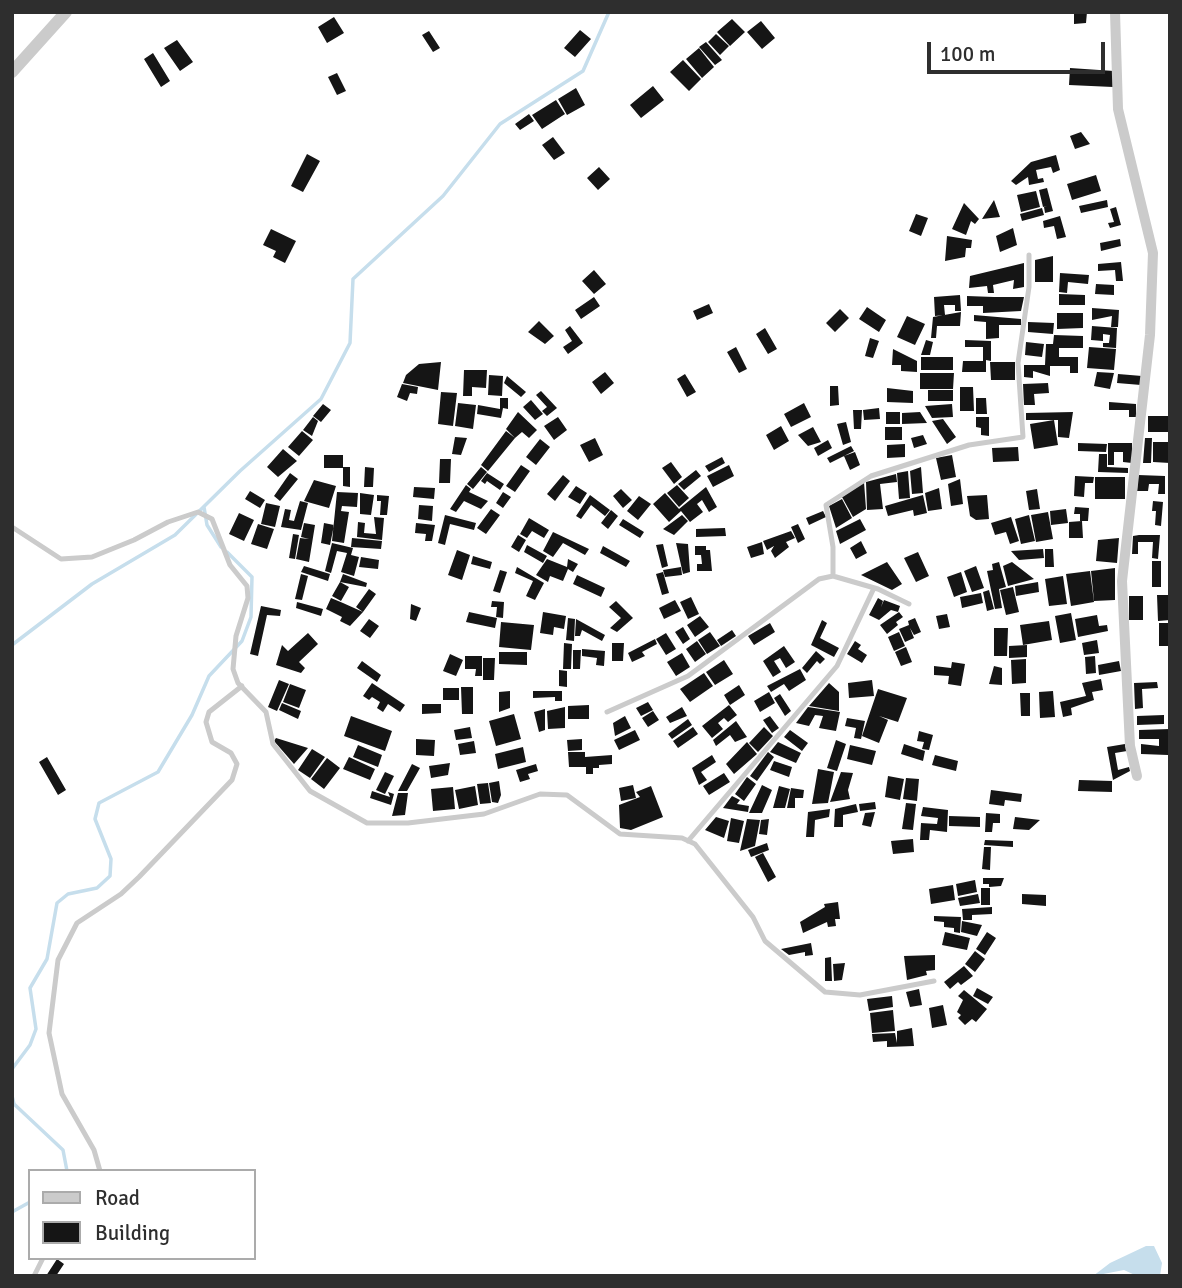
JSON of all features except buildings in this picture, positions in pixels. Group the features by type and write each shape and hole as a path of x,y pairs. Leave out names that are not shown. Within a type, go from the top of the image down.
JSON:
{"street":[{"path":"12,72 66,12"},
{"path":"1115,12 1118,109 1153,253 1150,335 1122,581 1130,746 1137,776"}],"lane":[{"path":"833,576 833,547 826,505 871,476 969,445 1023,437 1018,363 1029,287 1029,255"},
{"path":"12,527 61,559 92,557 134,540 168,522 198,512 212,519 230,565 247,586 248,598 236,636 233,669 242,686 266,712 273,744 310,791 367,823 408,823 484,814 540,794 567,795 620,834 688,841 712,863 753,917 765,942 825,992 860,995 934,981"},
{"path":"607,712 688,676 819,579 833,576 874,588 909,604"},
{"path":"688,841 836,666 874,588"},
{"path":"99,1169 94,1150 62,1094 49,1033 58,960 77,923 139,877 232,780 237,764 230,753 212,742 206,722 209,712 242,686"},
{"path":"34,1276 42,1260"}],"water":[{"path":"1146,1246 1154,1246 1162,1263 1160,1276 1137,1276 1124,1270 1093,1276 1110,1263"}],"waterway":[{"path":"12,645 92,584 175,535 240,471 321,399 350,343 353,279 443,196 500,124 583,71 609,12"},
{"path":"204,507 207,525 221,547"},
{"path":"12,1069 30,1045 36,1029 30,988 47,959 57,903 68,894 97,888 110,876 111,859 95,819 99,803 158,772 192,715 209,676 242,641 251,617 252,577 227,552"},
{"path":"12,1096 14,1104 63,1150 67,1169"},
{"path":"12,1212 28,1203"}]}
